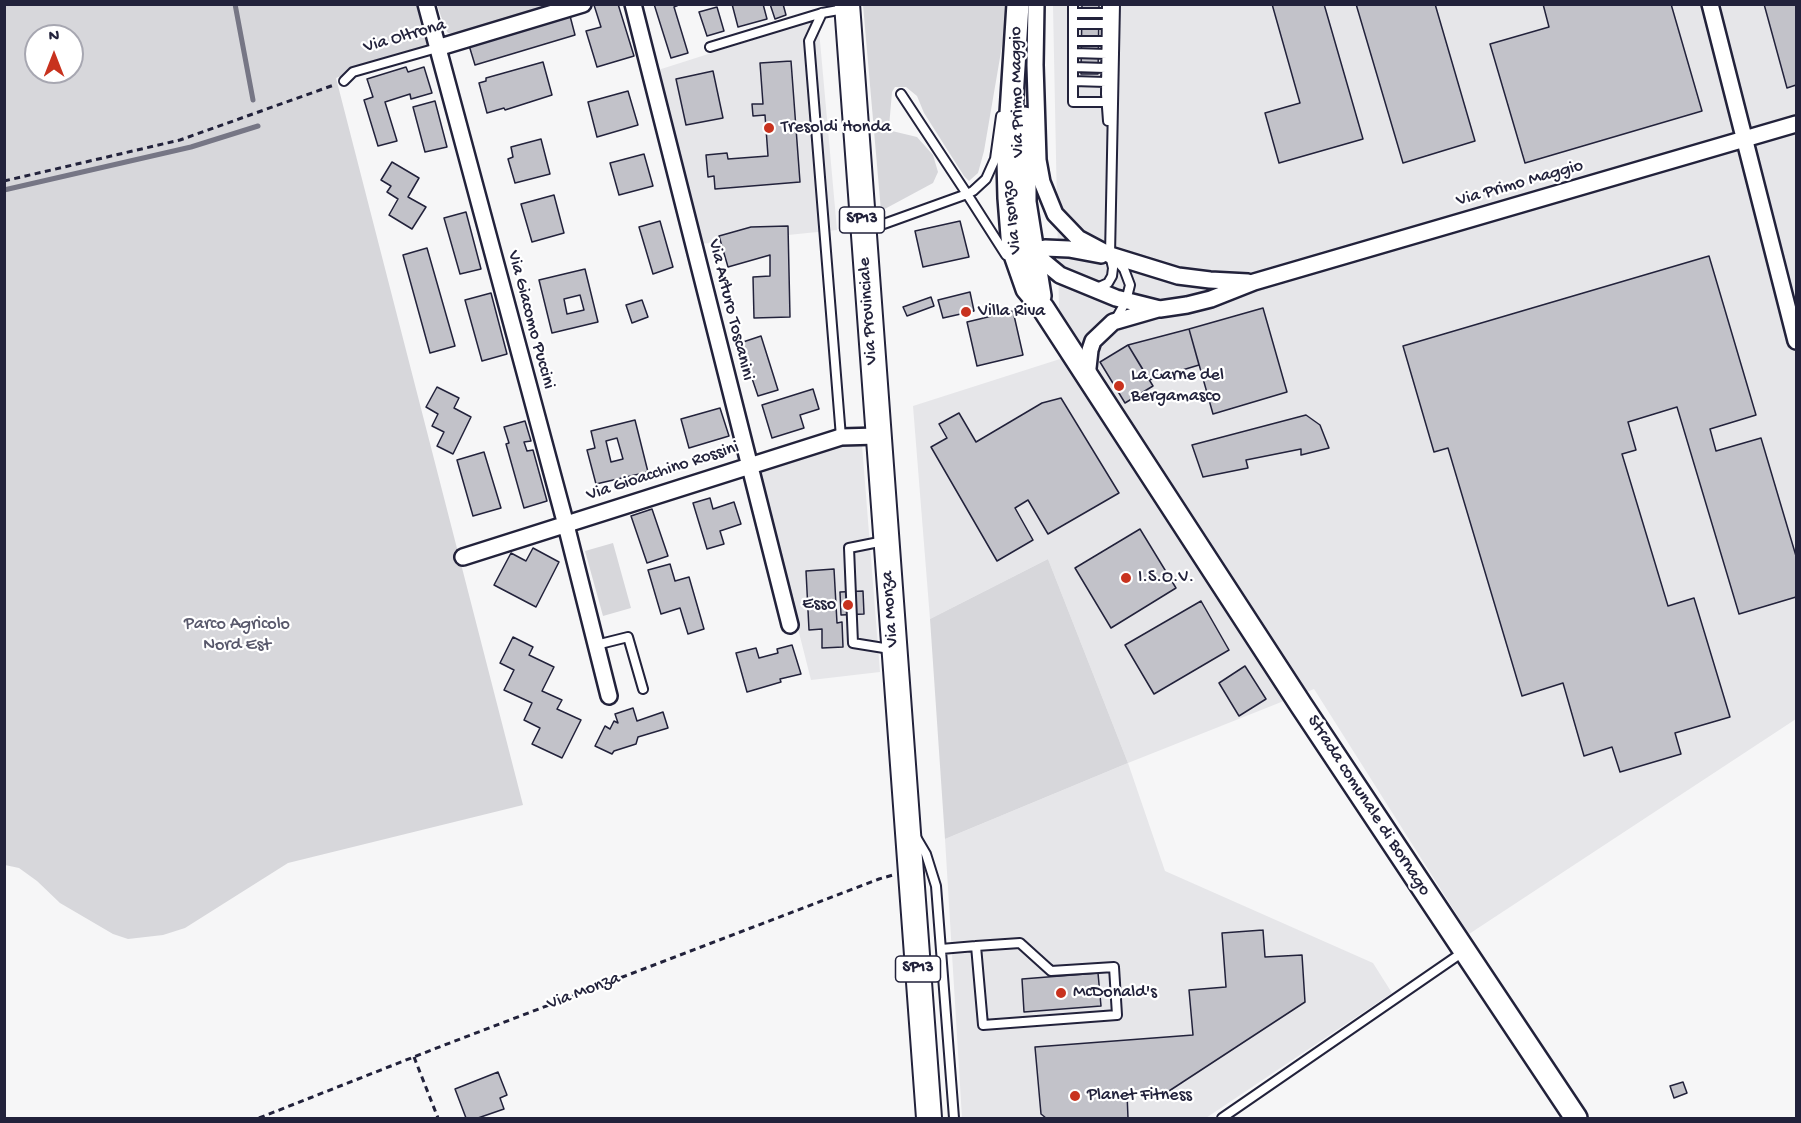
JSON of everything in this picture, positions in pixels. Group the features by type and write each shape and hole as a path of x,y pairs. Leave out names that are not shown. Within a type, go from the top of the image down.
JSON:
{"main road":[{"name":"Via Provinciale","path":"847,7 886,541"},
{"name":"Via Monza","path":"886,541 929,1119"}],"street":[{"name":"Via Giacomo Puccini","path":"426,4 566,525 609,696"},
{"name":"Via Oltrona","path":"437,48 583,4"},
{"name":"Via Arturo Toscanini","path":"633,4 790,625"},
{"path":"1710,4 1797,341"},
{"path":"1025,7 1025,201 1043,308"},
{"name":"Via Primo Maggio","path":"1025,7 1038,160 1042,182 1055,214 1083,241 1110,255 1178,276 1254,282"},
{"name":"Via Isonzo","path":"1025,7 1009,152 1013,249 1024,281 1164,495"},
{"name":"Via Primo Maggio","path":"1113,322 1160,309 1211,299 1254,282 1797,124"},
{"path":"1009,152 1022,242 1033,253"},
{"name":"Via Primo Maggio","path":"1110,255 1093,255 1053,248 1045,248 1033,253 1060,276 1092,290 1160,309"},
{"path":"1024,281 1028,257 1033,253"},
{"path":"1087,377 1088,359 1093,341 1113,322"},
{"name":"Via Gioacchino Rossini","path":"463,557 841,437 878,436"},
{"name":"Strada comunale di Bornago","path":"1164,495 1575,1118"}],"lane":[{"path":"1092,290 1103,287 1112,276 1113,268 1110,255 1112,185 1108,167 1115,4"},
{"name":"Via Provinciale","path":"710,48 847,7"},
{"path":"863,232 967,194 986,179 995,159 1025,7"},
{"path":"1073,9 1107,9 1106,82 1110,102 1073,102 1073,9"},
{"path":"822,13 809,41 841,437"},
{"path":"1074,24 1107,24"},
{"path":"1074,41 1107,41"},
{"name":"Via Oltrona","path":"344,81 353,72 437,48"},
{"path":"1074,53 1107,54"},
{"path":"1073,67 1107,68"},
{"path":"1073,81 1106,82"},
{"path":"901,94 1024,281"},
{"path":"1110,255 1124,269 1130,285 1126,301 1113,322"},
{"path":"886,541 849,549 853,643 894,650"},
{"path":"596,645 628,637 642,689"},
{"name":"Via Monza","path":"906,820 927,854 936,886 954,1119"},
{"path":"941,949 976,946 1020,943 1051,971 1114,967 1117,1015 983,1025 976,946"},
{"path":"1222,1119 1464,951"}],"path":[{"path":"4,181 180,140 344,81"},
{"name":"Via Monza","path":"259,1119 414,1057 879,879 910,872"},
{"path":"414,1057 438,1119"}],"shaded area":[{"path":"1053,5 1796,5 1796,719 1469,934 1314,689 1128,763 1048,559 930,619 913,406 1060,359"},
{"path":"818,19 837,230 700,244 655,71"},
{"path":"842,445 862,445 880,672 811,680 758,471"},
{"path":"1128,763 1165,871 1373,963 1392,993 1206,1118 962,1118 945,839"}],"green space":[{"name":"Parco Agricolo Nord Est","path":"5,5 416,5 429,46 375,62 336,78 523,805 288,863 185,928 163,935 128,939 113,934 60,903 19,868 5,865"},
{"path":"437,5 570,5 462,36 448,33"},
{"path":"863,5 1009,5 984,151 978,173 969,181 964,176 924,113 917,96 906,87 895,87 892,92 889,127 892,131 917,137 933,155 938,172 933,183 881,211"},
{"path":"613,543 631,608 603,616 585,551"},
{"path":"1048,559 1128,763 945,839 930,619"}],"building":[{"path":"618,4 634,56 597,67 586,31 601,27 594,5"},
{"path":"654,4 681,4 674,7 688,53 671,58"},
{"path":"732,4 763,4 767,19 738,27"},
{"path":"770,4 783,4 786,15 775,19"},
{"path":"1082,4 1099,4 1098,74 1081,74"},
{"path":"1272,4 1324,4 1363,139 1279,163 1265,113 1300,103"},
{"path":"1356,4 1435,4 1475,141 1403,163"},
{"path":"1543,4 1671,4 1702,111 1525,163 1490,44 1549,27"},
{"path":"1764,4 1796,4 1796,85 1787,88"},
{"path":"717,7 724,31 707,36 699,12"},
{"path":"569,12 575,35 475,65 468,42"},
{"path":"791,61 800,182 715,189 714,176 708,177 706,155 727,153 728,159 768,156 765,115 753,116 752,104 763,104 760,63"},
{"path":"543,62 552,95 505,110 504,108 487,113 479,83 486,81 486,78"},
{"path":"406,67 408,72 424,67 432,93 411,99 410,94 385,102 397,141 378,146 364,100 373,97 367,79"},
{"path":"713,71 723,118 686,125 676,79"},
{"path":"628,91 638,125 597,137 588,102"},
{"path":"435,101 447,147 425,152 413,107"},
{"path":"541,139 550,174 515,183 508,159 513,157 511,147"},
{"path":"644,154 653,186 619,195 610,163"},
{"path":"392,162 419,178 408,197 426,207 412,229 389,215 398,199 387,192 391,186 381,180"},
{"path":"554,195 564,233 532,242 521,204"},
{"path":"466,212 481,269 460,274 444,218"},
{"path":"660,221 673,267 653,274 639,227"},
{"path":"960,221 969,257 923,267 915,231"},
{"path":"788,226 790,317 754,318 753,277 770,276 770,255 728,267 719,236 751,227"},
{"path":"427,248 455,346 430,353 403,255"},
{"path":"1709,256 1756,415 1710,429 1716,451 1761,438 1796,556 1796,597 1739,614 1677,407 1628,422 1636,450 1622,454 1668,606 1694,598 1730,717 1675,733 1681,754 1620,772 1612,747 1584,756 1563,683 1522,696 1448,448 1434,452 1403,346"},
{"path":"585,269 598,322 552,333 539,280","holes":["580,295 584,310 567,314 564,299"]},
{"path":"970,292 974,311 943,318 938,300"},
{"path":"491,293 507,354 482,361 465,300"},
{"path":"931,297 934,306 907,316 903,307"},
{"path":"642,300 648,317 632,323 626,305"},
{"path":"1263,308 1287,392 1213,414 1189,329"},
{"name":"Villa Riva","path":"1013,311 1023,355 977,366 967,322"},
{"path":"1189,329 1199,365 1149,380 1128,345"},
{"path":"761,336 778,390 758,396 740,343"},
{"path":"1128,345 1153,386 1125,403 1100,362"},
{"path":"437,387 459,398 454,408 471,417 453,454 437,446 444,432 432,426 438,414 426,407"},
{"path":"813,389 819,409 800,415 804,428 772,438 762,405"},
{"path":"1061,398 1119,493 1048,534 1028,500 1015,508 1033,540 997,561 931,447 947,438 939,424 959,413 976,442 1042,403"},
{"path":"720,408 729,436 689,448 681,419"},
{"path":"1306,415 1320,425 1329,448 1301,455 1301,449 1246,460 1248,468 1203,477 1192,445"},
{"path":"635,420 648,472 596,484 587,450 595,448 591,431","holes":["617,438 623,459 611,462 606,441"]},
{"path":"525,421 531,441 524,442 527,451 533,450 547,501 524,508 506,444 509,443 504,427"},
{"path":"484,452 501,508 473,516 457,460"},
{"path":"710,498 713,509 734,502 741,524 720,531 724,544 707,549 693,503"},
{"path":"652,509 668,556 647,563 631,516"},
{"name":"I.S.O.V.","path":"1140,529 1176,588 1111,628 1075,568"},
{"path":"533,548 559,562 536,607 494,585 511,553 526,561"},
{"path":"670,564 675,581 689,577 704,629 688,634 680,608 661,614 648,570"},
{"path":"834,569 837,623 842,622 843,647 822,648 822,629 809,630 806,571"},
{"path":"863,591 864,614 841,615 840,592"},
{"path":"1201,601 1229,650 1154,694 1125,645"},
{"path":"513,637 533,647 529,655 554,667 542,691 562,700 557,709 581,720 562,758 532,744 540,728 524,720 532,703 504,690 514,670 500,663"},
{"path":"792,645 801,674 780,679 781,682 747,692 736,653 756,648 759,658 778,653 777,649"},
{"path":"1245,666 1266,699 1239,716 1219,683"},
{"path":"633,708 637,721 663,712 668,728 638,737 636,744 614,751 612,754 595,746 605,726 610,729 614,721 618,723 615,714"},
{"path":"1263,930 1265,957 1302,955 1305,1002 1169,1091 1127,1093 1128,1118 1046,1118 1041,1114 1035,1047 1193,1035 1189,990 1226,987 1222,933"},
{"name":"McDonald's","path":"1098,973 1101,1006 1024,1012 1022,979"},
{"path":"498,1072 507,1095 500,1098 504,1109 478,1118 466,1118 455,1089"},
{"path":"1683,1082 1687,1093 1674,1098 1670,1086"}],"waterway":[{"path":"235,4 253,100"},
{"path":"4,190 191,147 258,126"}],"place":[{"name":"Tresoldi Honda","path":"769,128"},
{"name":"Villa Riva","path":"966,312"},
{"name":"La Carne del Bergamasco","path":"1119,386"},
{"name":"I.S.O.V.","path":"1126,578"},
{"name":"Esso","path":"848,605"},
{"name":"McDonald's","path":"1061,993"},
{"name":"Planet Fitness","path":"1075,1096"}]}
